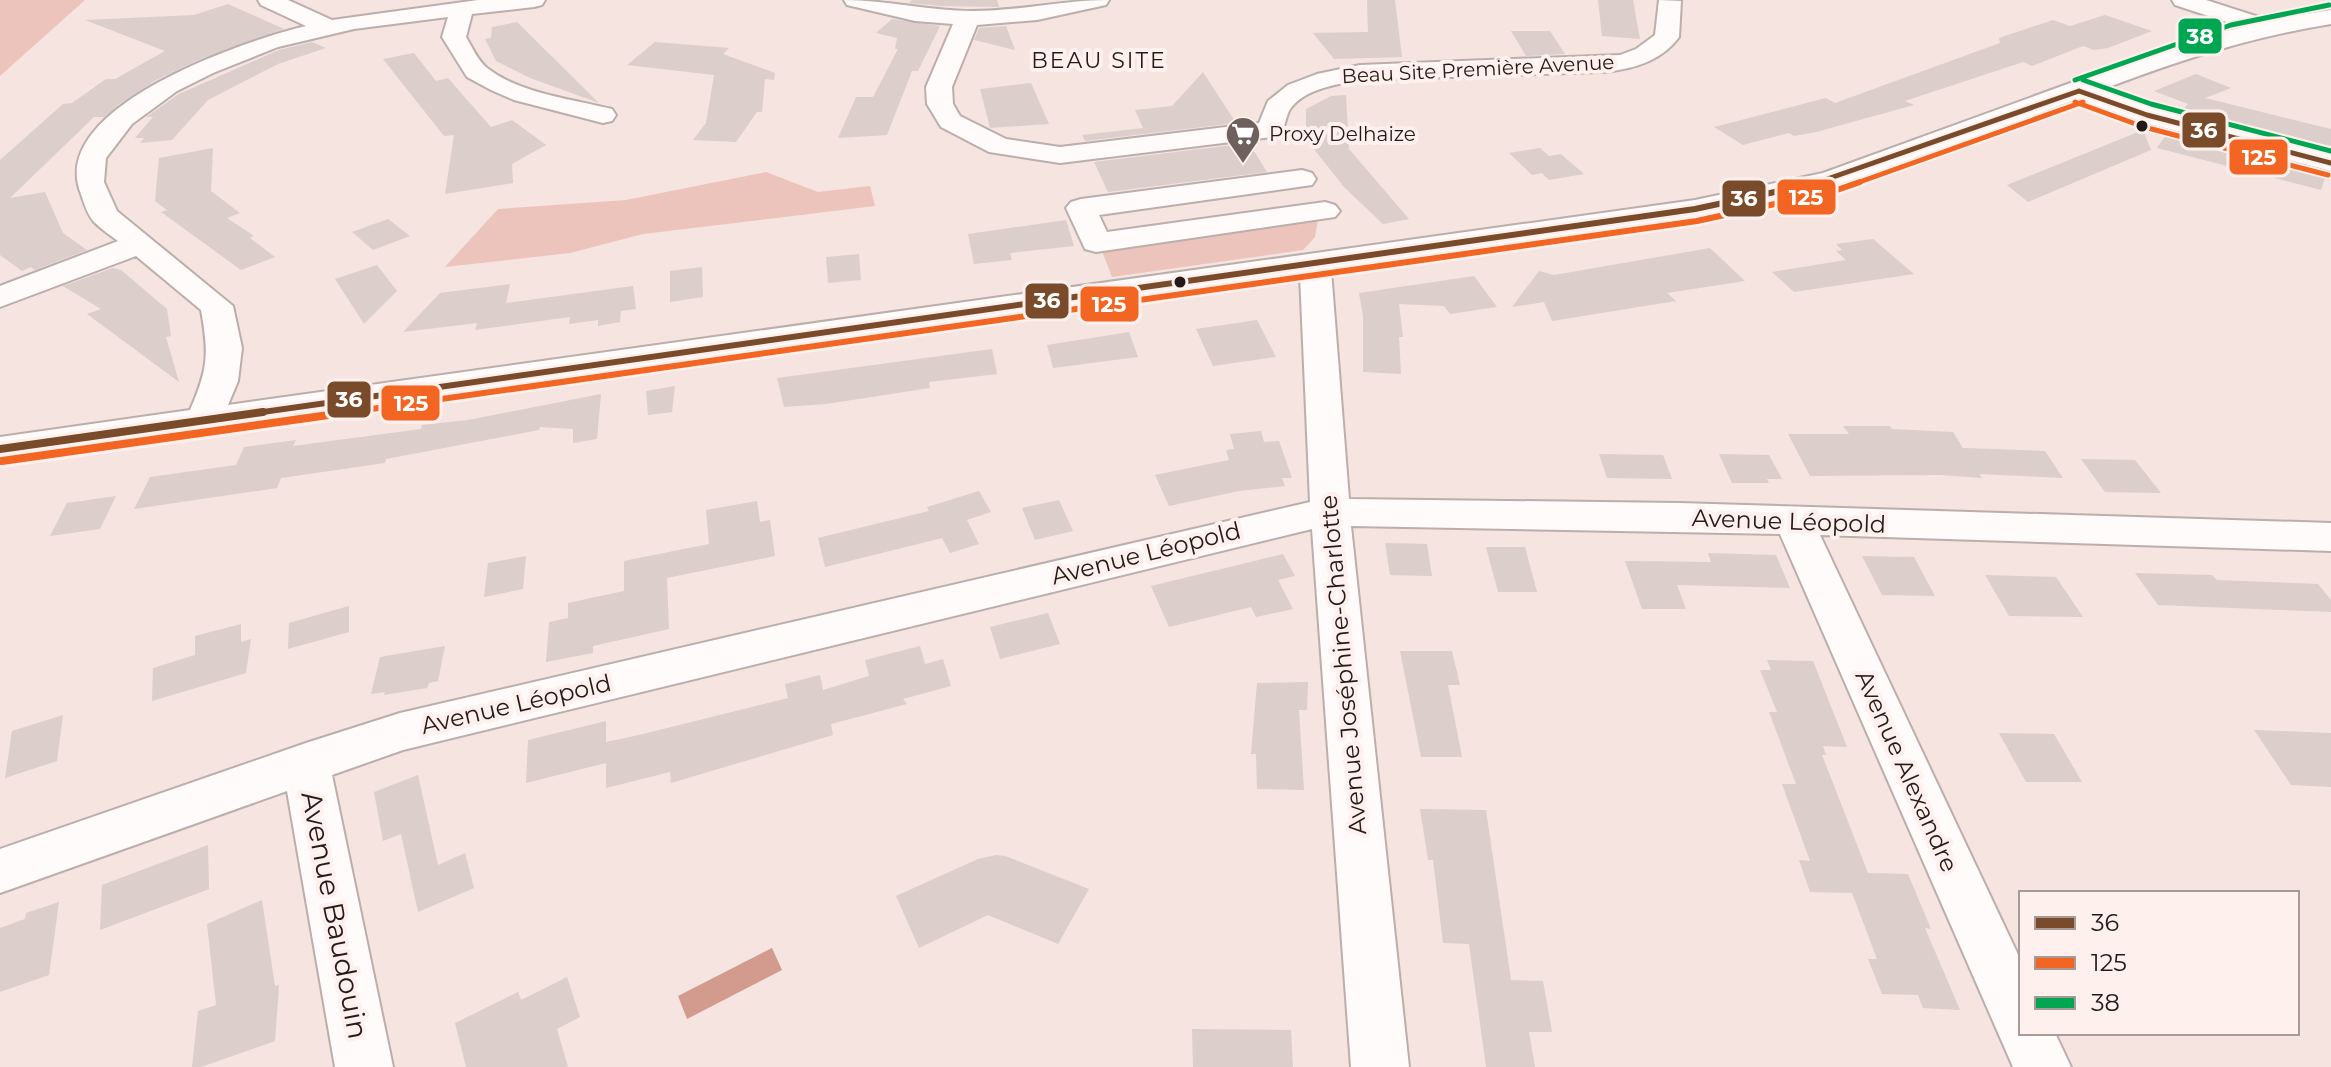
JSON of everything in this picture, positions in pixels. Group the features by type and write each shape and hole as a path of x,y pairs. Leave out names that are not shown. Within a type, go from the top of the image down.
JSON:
{"street":[{"path":"269,0 325,26"},
{"path":"204,420 220,381 225,348 217,306 104,215 90,182 92,158 107,135 140,104 204,68 270,42 325,26 534,0"},
{"path":"855,0 895,11 967,20 1034,15 1098,0"},
{"name":"Beau Site Première Avenue","path":"1270,130 1280,108 1292,94 1335,76 1382,70 1601,65 1634,60 1652,52 1667,37 1671,0"},
{"path":"2183,0 2267,27"},
{"path":"462,9 454,37 476,72 523,95 603,115"},
{"path":"0,449 1695,209 1830,180 1926,148 2184,50 2267,27 2331,17"},
{"path":"967,20 939,87 940,104 950,121 999,146 1060,155 1270,130 1358,256"},
{"path":"2079,91 2147,115 2331,163"},
{"path":"1302,179 1081,208 1096,243 1325,211"},
{"path":"0,297 141,243"},
{"name":"Avenue Joséphine-Charlotte","path":"1315,263 1330,512 1380,1067"},
{"name":"Avenue Léopold","path":"0,871 306,762 400,732 1284,520 1330,512 1794,521 2331,537"},
{"name":"Avenue Alexandre","path":"1794,521 2019,1018"},
{"name":"Avenue Baudouin","path":"306,762 364,1067"},
{"path":"2027,1035 2042,1067"}],"shaded area":[{"path":"0,0 85,0 0,76"},
{"path":"766,172 818,192 870,186 875,206 643,234 570,253 445,267 498,209 626,200"},
{"path":"1318,220 1315,237 1303,250 1112,277 1102,251"},
{"path":"772,948 782,970 687,1019 678,996"}],"building":[{"path":"912,0 997,0 999,7 909,3"},
{"path":"1367,0 1395,0 1402,57 1334,59 1313,33 1368,32"},
{"path":"1598,0 1633,0 1640,39 1602,36"},
{"path":"228,4 284,29 198,60 156,80 105,117 94,117 10,198 45,192 63,233 87,250 35,270 31,267 22,271 0,255 0,160 63,104 72,103 106,79 115,79 165,51 85,20 194,15"},
{"path":"2105,15 2152,31 2108,48 2094,50 2083,46 2032,66 2023,62 1905,101 1914,105 1816,132 1794,136 1789,133 1743,145 1714,127 1826,98 1835,103 2000,43 1999,38 2053,20 2070,26"},
{"path":"892,19 940,26 918,71 912,71 887,135 838,138 856,97 873,97 898,49 895,49 897,38 876,33"},
{"path":"517,22 599,103 530,78 496,61 485,39 491,38 492,27"},
{"path":"1006,26 1015,50 974,40 979,28"},
{"path":"1511,31 1550,31 1565,54 1526,56"},
{"path":"312,42 326,48 278,64 208,100 172,140 140,143 144,138 135,138 153,117 146,117 179,94 279,50"},
{"path":"655,42 729,48 723,54 775,73 774,80 765,79 762,112 757,112 736,142 693,140 706,123 714,75 627,65"},
{"path":"414,53 436,81 448,78 491,127 512,120 546,145 512,164 513,183 445,194 454,135 444,136 383,59"},
{"path":"1203,72 1236,123 1085,141 1082,135 1143,128 1135,110 1172,106"},
{"path":"2196,74 2231,88 2205,98 2331,129 2331,151 2181,112 2188,104 2154,91"},
{"path":"1031,83 1049,124 990,128 980,89"},
{"path":"1346,95 1349,149 1409,219 1383,224 1344,187 1306,139 1306,109 1331,96"},
{"path":"2143,130 2151,150 2028,202 2007,185"},
{"path":"2168,132 2327,173 2321,190 2157,148"},
{"path":"1249,143 1267,172 1108,192 1094,162"},
{"path":"213,148 211,191 240,213 227,218 254,236 250,238 275,257 241,270 161,212 167,210 155,201 159,158"},
{"path":"1540,148 1549,156 1561,154 1584,174 1549,180 1542,173 1532,175 1509,153"},
{"path":"388,219 410,236 373,250 352,232"},
{"path":"1066,220 1074,246 1010,253 1012,260 974,264 968,234"},
{"path":"1873,239 1914,274 1794,292 1772,272 1846,260 1836,251 1842,250 1836,244"},
{"path":"1710,248 1745,281 1667,293 1676,301 1552,321 1544,302 1512,307 1539,271 1554,275"},
{"path":"859,254 861,280 828,283 826,257"},
{"path":"377,265 397,291 364,324 335,279"},
{"path":"702,267 703,297 670,302 670,271"},
{"path":"113,268 121,270 167,309 171,336 166,337 179,382 87,314 101,309 63,286"},
{"path":"1474,276 1497,307 1450,314 1444,306 1399,304 1403,337 1399,337 1401,374 1363,372 1363,316 1359,293"},
{"path":"510,284 506,303 633,286 636,309 621,311 620,322 598,326 598,320 569,324 570,317 475,330 477,323 403,332 440,293"},
{"path":"1257,320 1276,357 1213,366 1196,329"},
{"path":"1129,332 1138,357 1053,368 1047,345"},
{"path":"992,349 997,374 929,382 930,388 826,404 784,407 777,378"},
{"path":"675,386 672,412 648,415 646,391"},
{"path":"601,394 597,439 573,443 573,429 540,427 539,430 386,459 385,463 281,478 277,488 134,509 150,477 236,465 244,447 296,440 293,446 421,429 422,425 468,420"},
{"path":"1843,426 1890,426 1892,429 1953,432 1963,448 2045,451 2063,478 1979,474 1982,478 1941,475 1810,476 1788,434 1849,434"},
{"path":"1261,431 1264,442 1279,441 1292,478 1282,478 1285,486 1239,491 1169,506 1155,475 1229,460 1226,450 1234,449 1230,434"},
{"path":"1599,454 1663,455 1672,479 1607,478"},
{"path":"1719,454 1769,455 1782,479 1767,479 1769,483 1732,483"},
{"path":"2081,459 2135,460 2161,493 2105,492"},
{"path":"979,491 991,512 967,520 979,544 950,553 942,538 825,567 818,538 929,511 927,507"},
{"path":"116,496 100,529 50,536 67,503"},
{"path":"1059,500 1073,531 1035,540 1022,508"},
{"path":"757,501 760,522 770,520 775,556 667,578 669,629 593,646 593,653 546,662 549,622 568,618 568,603 624,591 624,561 709,544 706,510"},
{"path":"1385,543 1427,544 1432,576 1390,575"},
{"path":"1486,547 1525,547 1537,592 1498,592"},
{"path":"1708,553 1776,555 1790,588 1677,585 1686,609 1642,609 1625,561 1711,562"},
{"path":"1283,554 1295,576 1278,580 1293,609 1256,617 1251,607 1169,627 1151,586"},
{"path":"526,556 523,589 484,597 488,563"},
{"path":"1862,556 1914,557 1935,596 1882,595"},
{"path":"2135,573 2212,575 2217,580 2318,584 2331,600 2331,612 2158,605"},
{"path":"1985,575 2056,577 2083,617 2009,616"},
{"path":"349,606 349,632 288,649 289,623"},
{"path":"1048,613 1060,644 1000,659 990,627"},
{"path":"241,624 241,642 251,639 246,673 152,701 153,668 195,655 195,636"},
{"path":"445,646 438,681 429,683 427,688 371,694 380,657"},
{"path":"920,646 925,664 943,659 951,686 903,699 907,704 831,724 833,735 671,783 670,772 606,788 606,763 526,783 528,740 606,721 606,742 639,735 788,698 785,684 820,675 823,690 869,676 865,660"},
{"path":"1400,651 1452,651 1460,685 1448,685 1462,757 1421,757"},
{"path":"1767,660 1813,661 1847,747 1823,746 1826,755 1822,755 1868,873 1908,874 1931,929 1925,928 1960,1010 1923,1008 1918,995 1882,994 1868,959 1877,959 1852,893 1810,892 1799,860 1810,861 1782,784 1796,784 1769,712 1777,712 1760,670 1771,670"},
{"path":"1308,682 1307,710 1299,710 1304,790 1257,789 1256,754 1251,754 1257,683"},
{"path":"63,715 57,761 5,778 12,731"},
{"path":"2254,730 2331,733 2331,787 2291,785"},
{"path":"1999,733 2054,734 2082,782 2026,782"},
{"path":"418,775 438,865 465,853 474,888 418,912 401,834 383,841 374,792"},
{"path":"1420,809 1486,810 1511,980 1543,981 1552,1032 1529,1032 1535,1067 1486,1067 1469,944 1443,943 1433,860 1428,860"},
{"path":"208,845 209,889 100,930 102,885"},
{"path":"996,855 1089,889 1058,944 988,915 919,948 896,896 978,859"},
{"path":"262,900 275,986 279,985 275,1041 201,1067 192,1067 198,1011 216,1005 207,924"},
{"path":"59,902 49,975 0,992 0,928 25,919 26,913"},
{"path":"567,977 580,1017 557,1029 568,1067 466,1067 455,1023 518,992 521,1000"},
{"path":"1192,1029 1291,1030 1293,1067 1193,1067"}],"transit line":[{"name":"38","path":"2075,80 2231,25 2329,5"},
{"name":"38","path":"2083,80 2151,104 2331,151"},
{"name":"36","path":"2079,91 2147,115 2331,163"},
{"name":"36","path":"0,449 1695,209 1830,180 2079,91"},
{"name":"125","path":"2075,102 2144,127 2328,175"},
{"name":"125","path":"2,461 1697,221 1834,191 2083,102"}],"place":[{"name":"Proxy Delhaize","path":"1243,165"}],"district":[{"name":"BEAU SITE","path":"1099,60"}]}
